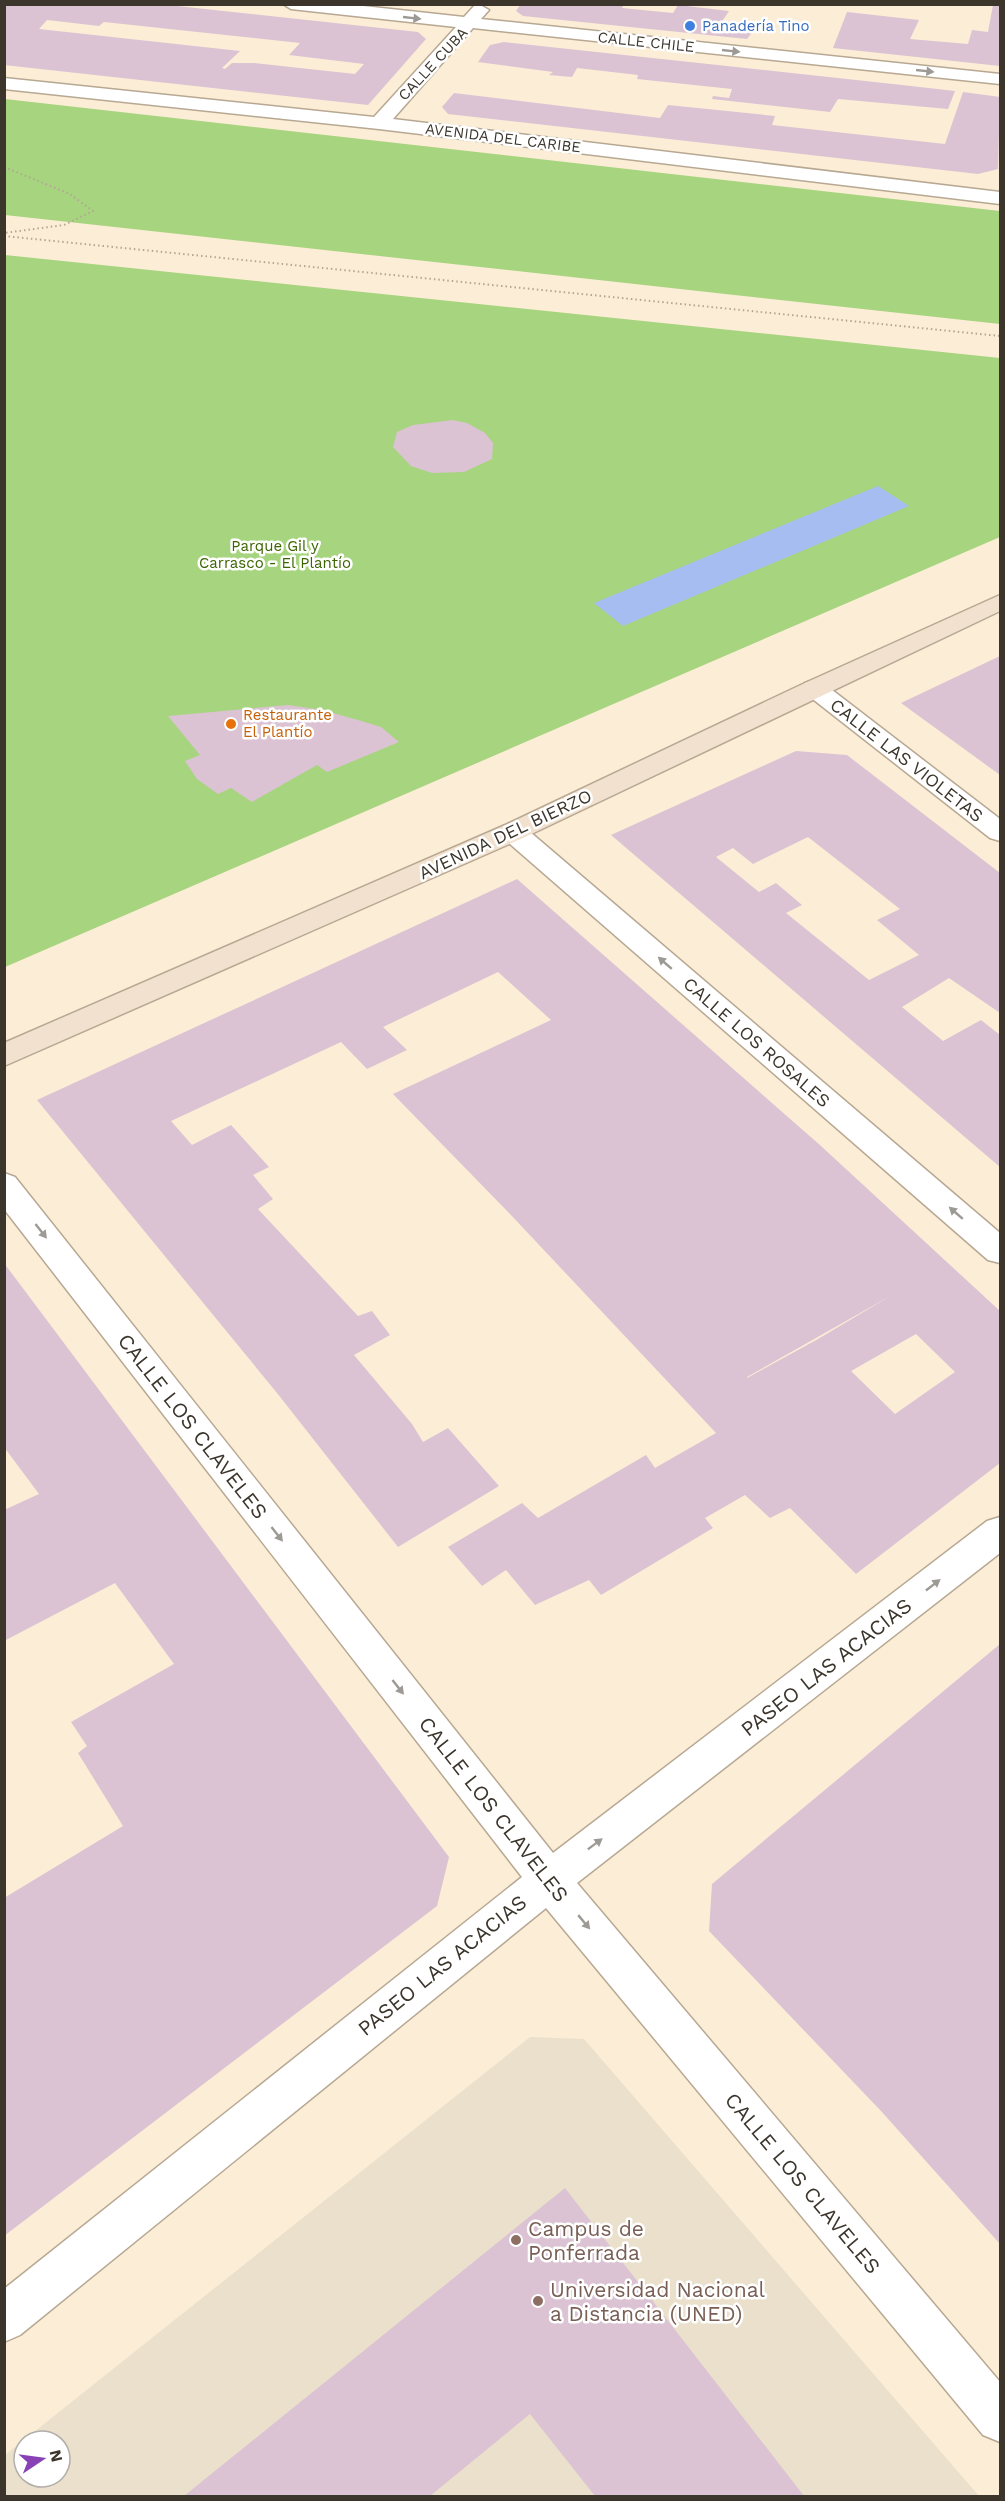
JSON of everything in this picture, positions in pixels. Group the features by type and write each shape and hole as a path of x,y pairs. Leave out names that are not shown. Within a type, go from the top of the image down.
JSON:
{"main road":[{"name":"AVENIDA DEL BIERZO","path":"4,1055 513,832 1000,602"}],"street":[{"name":"CALLE CHILE","path":"291,4 1000,79"},
{"name":"CALLE CUBA","path":"379,123 470,24 484,4"},
{"name":"AVENIDA DEL CARIBE","path":"4,83 379,123 1000,198"},
{"name":"CALLE LAS VIOLETAS","path":"814,688 1000,832"},
{"name":"CALLE LOS ROSALES","path":"513,832 1000,1251"},
{"name":"CALLE LOS CLAVELES","path":"4,1185 549,1880 1000,2418"},
{"name":"PASEO LAS ACACIAS","path":"4,2319 549,1880 1000,1532"}],"path":[{"path":"4,167 70,194 93,211 64,225 4,234"},
{"path":"4,234 1000,336"}],"shaded area":[{"name":"Campus de Ponferrada","path":"530,2037 584,2039 979,2496 5,2496 5,2455 12,2449 12,2489 72,2489 72,2429 38,2429"}],"green space":[{"path":"5,99 1000,211 1000,324 5,215"},
{"name":"Parque Gil y Carrasco - El Plantío","path":"5,255 1000,358 1000,537 5,967"}],"water":[{"path":"878,486 909,506 623,626 594,603"}],"building":[{"path":"521,4 624,4 622,8 673,13 678,5 729,11 719,26 754,30 747,39 523,16 516,11"},
{"path":"4,5 168,5 418,32 426,39 368,105 4,65","holes":["47,20 99,26 104,22 300,43 289,55 364,64 355,74 254,63 232,63 225,69 222,68 240,51 39,29"]},
{"path":"993,5 1000,5 1000,66 833,48 847,12 919,20 910,39 968,44 972,30 988,32"},
{"path":"504,42 955,91 948,109 838,99 830,112 712,99 713,96 729,98 732,89 637,79 638,75 577,68 572,77 549,75 553,72 478,62 490,45"},
{"path":"963,92 1000,97 998,169 978,174 448,114 442,107 454,93 660,118 668,105 775,116 772,125 945,144"},
{"path":"453,420 467,423 485,433 493,443 492,459 464,472 432,473 411,466 393,447 397,432 413,425"},
{"path":"1000,656 1000,775 901,703"},
{"path":"288,705 322,710 381,727 399,742 327,772 317,765 252,802 231,788 218,794 197,779 185,761 200,755 168,716"},
{"path":"796,751 847,755 1000,873 1000,1013 949,978 902,1007 943,1041 981,1020 1000,1035 1000,1167 611,835","holes":["808,837 900,909 877,920 919,955 869,980 786,913 802,905 776,883 759,892 716,857 733,848 753,864"]},
{"path":"517,879 821,1146 1000,1311 1000,1463 856,1574 790,1508 770,1518 745,1495 705,1518 713,1528 601,1595 589,1580 535,1605 506,1570 482,1586 448,1547 522,1503 538,1518 646,1455 655,1468 716,1433 510,1214 393,1094 551,1020 498,972 383,1027 407,1050 367,1069 341,1042 171,1121 192,1145 231,1125 269,1167 253,1175 273,1199 258,1209 358,1316 372,1311 390,1335 354,1355 412,1424 423,1442 448,1428 499,1486 398,1547 277,1393 37,1100","holes":["892,1295 818,1339 747,1378 747,1377","916,1334 955,1372 895,1414 851,1371"]},
{"path":"4,1263 449,1857 437,1906 4,2236 4,1898 123,1826 78,1753 87,1746 71,1722 174,1664 115,1583 4,1641 4,1510 39,1494 4,1447"},
{"path":"1000,1644 1000,2244 881,2111 709,1931 712,1884"},
{"name":"Universidad Nacional a Distancia (UNED)","path":"565,2188 804,2496 595,2496 530,2414 430,2496 184,2496"}],"place":[{"name":"Panadería Tino","path":"690,26"},
{"name":"Restaurante El Plantío","path":"231,724"},
{"name":"Campus de Ponferrada","path":"516,2240"},
{"name":"Universidad Nacional a Distancia (UNED)","path":"538,2301"}]}
